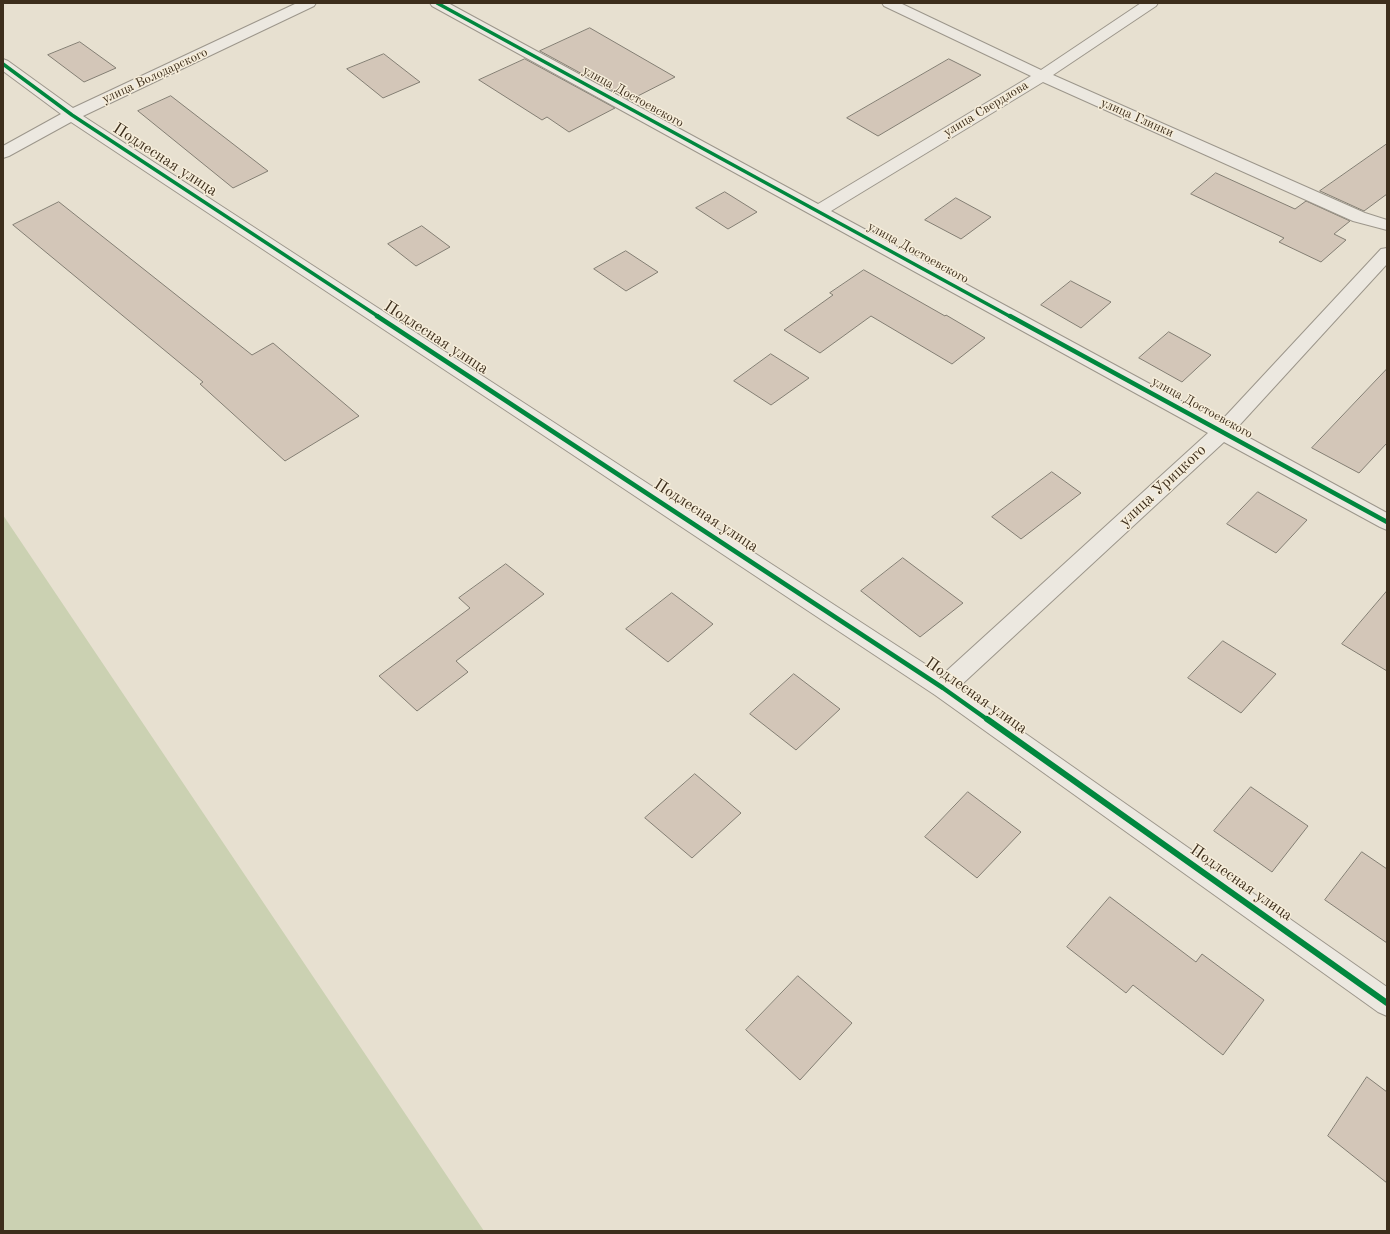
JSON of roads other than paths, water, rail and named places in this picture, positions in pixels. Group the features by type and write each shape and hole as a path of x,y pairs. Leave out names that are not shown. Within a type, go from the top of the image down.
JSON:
{"street":[{"name":"улица Володарского","path":"3,153 72,115 310,3"},
{"name":"улица Достоевского","path":"437,3 1387,522"},
{"name":"улица Глинки","path":"890,3 1042,76 1358,217 1387,225"},
{"name":"улица Свердлова","path":"818,211 1042,76 1151,3"},
{"name":"Подлесная улица","path":"3,64 72,115 943,688 1387,1003"},
{"name":"улица Урицкого","path":"943,688 1223,432 1387,253"}]}
